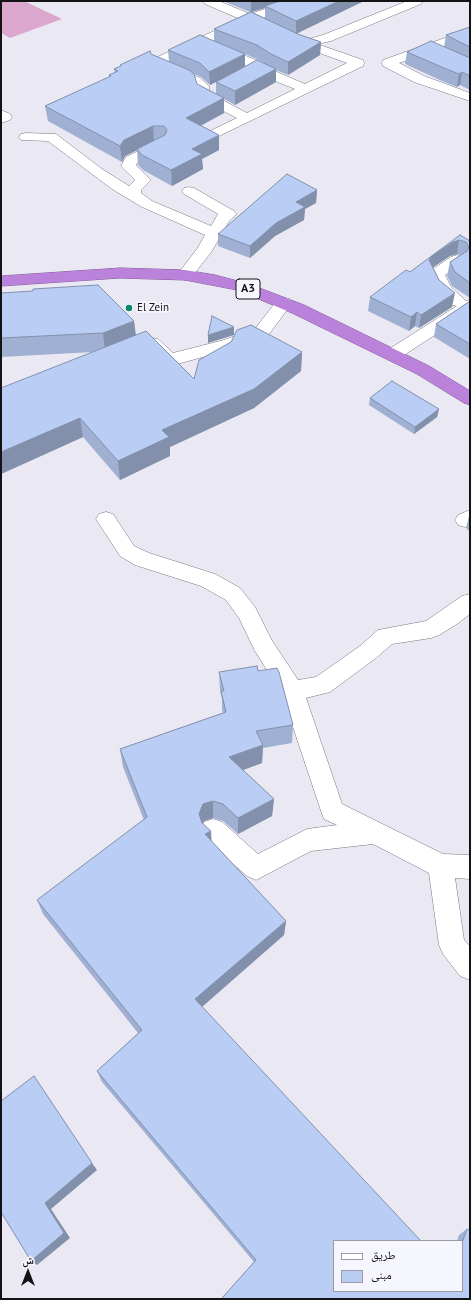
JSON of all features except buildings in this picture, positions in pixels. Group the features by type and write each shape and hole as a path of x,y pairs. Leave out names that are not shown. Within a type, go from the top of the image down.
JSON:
{"highway":[{"name":"A3","path":"1,281 120,273 185,275 243,287 298,309 392,355 422,370 470,399"}],"street":[{"path":"209,1 251,18 264,26"},
{"path":"203,95 202,86 195,80 157,63 199,42 283,4 300,1"},
{"path":"304,44 327,38 417,1"},
{"path":"379,3 396,10"},
{"path":"215,134 358,63 304,44 278,32"},
{"path":"468,36 388,63 419,79 470,97"},
{"path":"199,42 251,63 265,72 305,89"},
{"path":"430,48 443,54"},
{"path":"244,73 257,67"},
{"path":"203,95 216,87"},
{"path":"203,95 247,118"},
{"path":"1,114 5,117 1,119"},
{"path":"26,137 51,137 117,186 134,194 147,204 214,233"},
{"path":"134,194 134,189 144,180 128,166 131,160 160,146"},
{"path":"185,275 204,251 223,218 229,214 189,191"},
{"path":"392,355 468,306 444,290 436,274 457,260"},
{"path":"138,345 150,341 170,360 230,344 261,333 284,303"},
{"path":"208,366 224,356 230,344"},
{"path":"106,519 127,551 142,559 208,580 232,594 247,613 263,645 292,691 333,811 442,866 470,866"},
{"path":"292,691 322,685 368,652 386,636 431,629 449,618 470,602"},
{"path":"213,830 256,868 307,840 376,832"},
{"path":"442,866 452,946 470,967"}],"shaded area":[{"path":"1,1 24,1 62,19 10,38 1,33"}],"place":[{"name":"El Zein","path":"129,308"}]}
